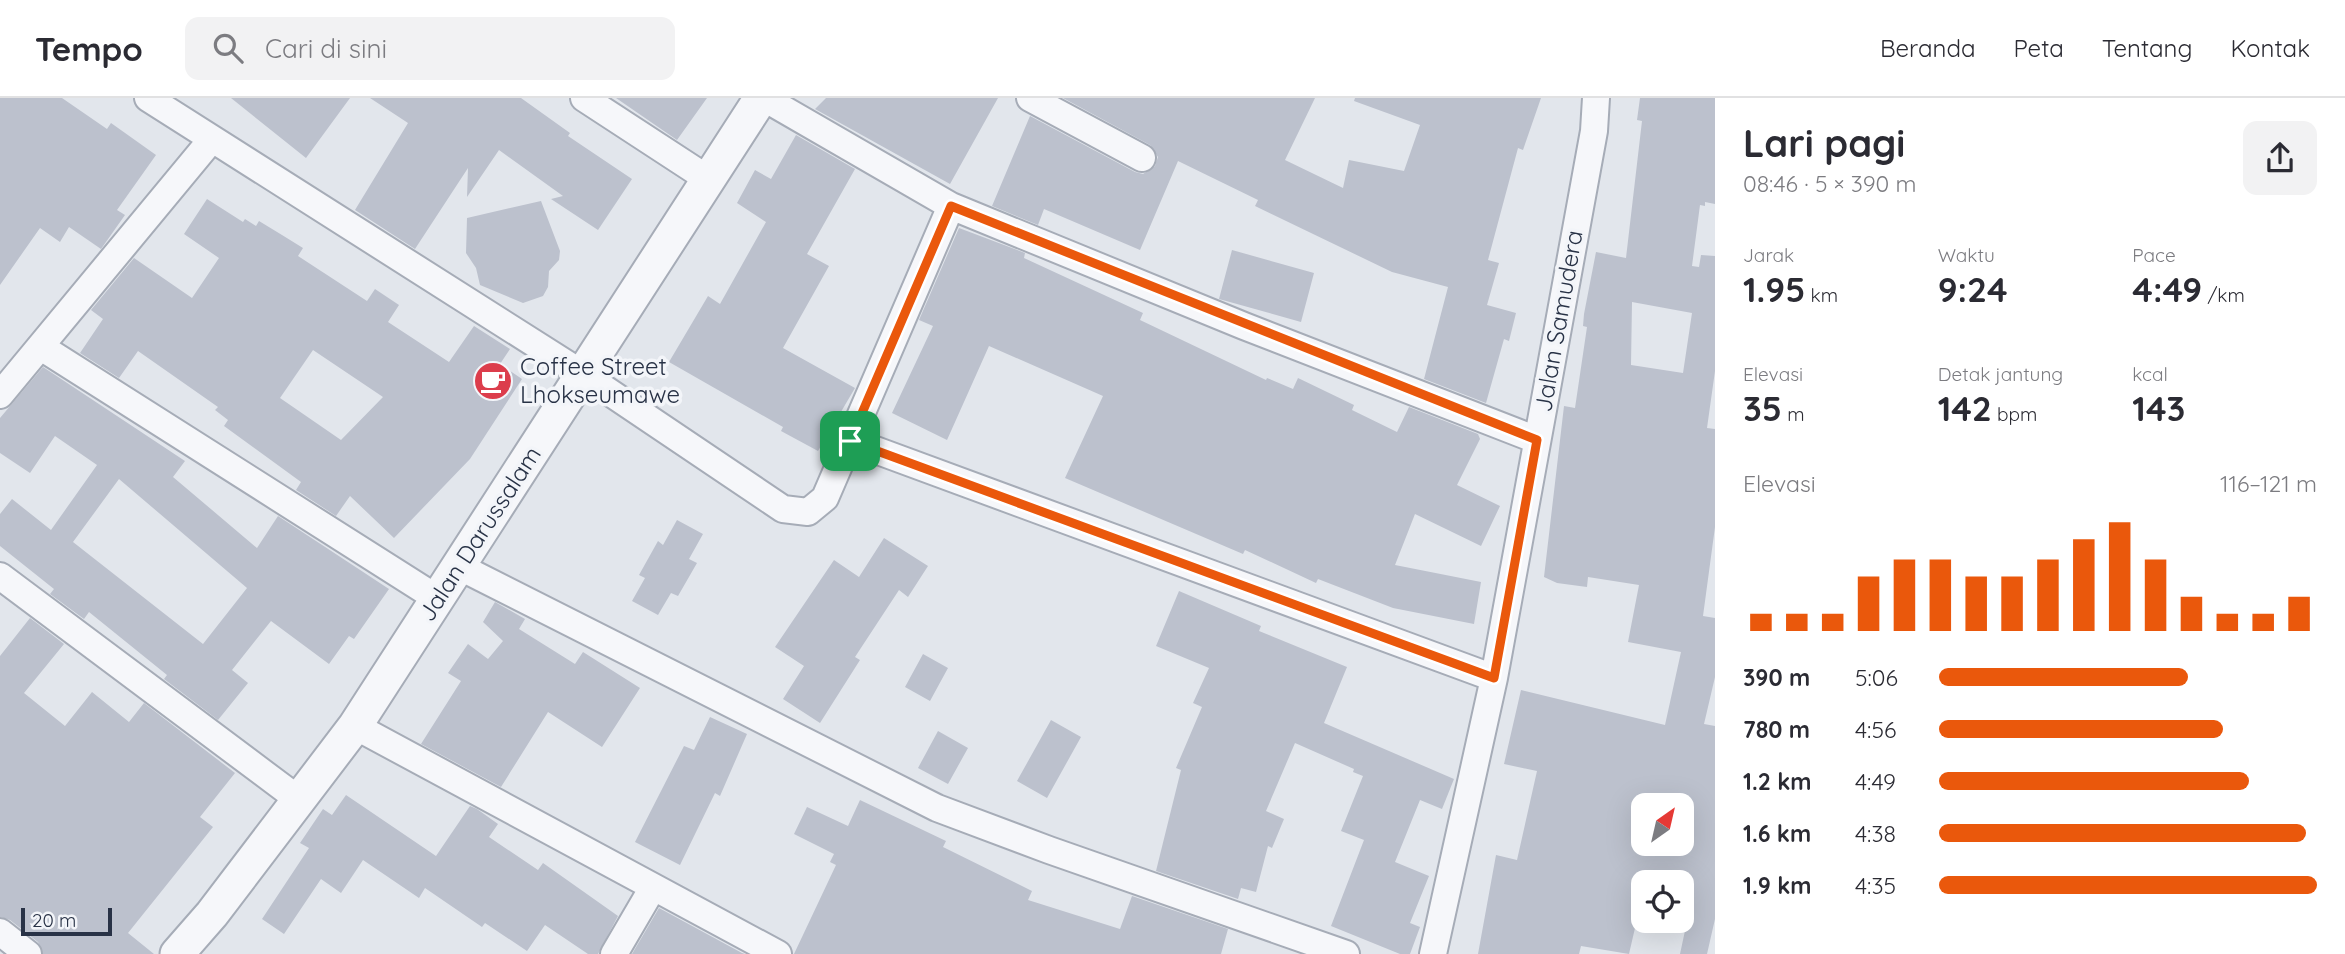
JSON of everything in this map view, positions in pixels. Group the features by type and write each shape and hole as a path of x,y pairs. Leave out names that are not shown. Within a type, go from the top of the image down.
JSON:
{"street":[{"path":"148,98 584,375 783,509 808,512 825,498 951,206"},
{"path":"584,98 708,179"},
{"path":"763,98 951,206 1256,331 1537,440"},
{"name":"Jalan Darussalam","path":"177,954 212,914 355,726 763,98"},
{"path":"1030,98 1142,158"},
{"name":"Jalan Samudera","path":"1433,954 1494,678 1594,131 1596,98"},
{"path":"0,395 212,139"},
{"path":"41,347 438,599"},
{"path":"850,441 1494,678"},
{"path":"458,566 937,807 1049,850 1346,954"},
{"path":"0,576 298,799"},
{"path":"355,726 652,889 778,954"},
{"path":"614,954 652,889"},
{"path":"0,932 28,954"}],"building":[{"path":"0,98 62,98 107,129 111,123 156,155 117,210 125,215 101,249 69,227 60,242 40,228 0,285"},
{"path":"231,98 350,98 306,158"},
{"path":"370,98 521,98 570,133 568,136 632,179 598,230 551,199 563,196 499,150 467,197 468,168 415,249 355,210 408,123"},
{"path":"616,98 707,98 677,140"},
{"path":"826,98 998,98 950,184 815,109"},
{"path":"1063,98 1315,98 1285,160 1343,188 1349,160 1404,171 1420,125 1354,101 1355,98 1541,98 1523,150 1518,148 1488,260 1499,263 1487,305 1516,313 1509,341 1504,339 1486,403 1424,379 1448,287 1392,272 1255,206 1258,200 1178,161 1140,250 1044,209 1038,225 992,206 1030,116 1135,172 1143,174 1155,166 1158,157 1150,145"},
{"path":"1640,98 1715,98 1715,204 1705,202 1705,206 1700,205 1692,266 1699,267 1701,255 1715,256 1715,371 1707,428 1715,429 1715,527 1703,616 1715,618 1715,677 1704,724 1715,726 1715,919 1707,954 1680,954 1684,933 1694,933 1694,870 1631,870 1631,933 1634,933 1629,954 1581,946 1579,954 1478,954 1496,855 1517,860 1537,771 1504,764 1521,690 1665,725 1681,652 1628,642 1639,585 1588,577 1587,587 1557,583 1544,577 1564,406 1575,408 1587,327 1583,326 1584,314 1596,252 1626,258 1642,121 1637,120","holes":["1632,302 1692,313 1683,373 1631,365"]},
{"path":"796,135 855,169 807,254 829,266 783,348 855,388 818,451 781,431 783,427 669,362 708,296 720,304 766,222 737,203 755,170 771,179"},
{"path":"207,199 243,222 245,219 256,226 259,221 303,248 298,256 367,301 375,289 399,305 388,322 449,362 474,326 510,349 500,364 522,379 470,459 394,538 350,496 336,516 296,490 301,482 224,426 228,420 215,410 218,407 138,351 119,378 80,353 103,319 91,310 134,258 192,298 219,258 184,234","holes":["313,350 383,397 341,440 280,398"]},
{"path":"541,201 560,251 559,260 549,271 548,287 543,296 523,303 480,285 476,268 466,253 467,218"},
{"path":"959,228 1025,253 1024,258 1143,313 1140,320 1266,380 1267,378 1293,389 1298,378 1354,405 1352,410 1397,432 1409,407 1478,434 1480,439 1457,485 1500,506 1481,546 1415,514 1395,565 1481,582 1474,624 1393,608 1318,579 1316,583 1245,550 1243,554 1065,478 1103,396 989,346 947,440 892,413 933,326 919,320"},
{"path":"1232,250 1314,273 1301,322 1219,299"},
{"path":"43,367 185,461 173,477 257,548 278,516 389,589 354,639 349,636 329,664 271,621 232,670 248,683 218,720 164,679 167,675 89,612 84,619 50,594 54,589 0,546 0,514 12,499 51,530 97,465 55,436 30,473 0,453 0,418","holes":["119,479 247,588 203,644 73,542"]},
{"path":"677,520 703,534 689,559 697,563 678,596 671,593 658,615 632,601 645,578 639,575 658,541 663,545"},
{"path":"884,538 928,566 908,597 899,590 855,657 860,660 820,723 783,699 804,666 775,647 834,560 859,577"},
{"path":"1179,591 1261,626 1259,631 1347,667 1324,723 1454,779 1442,809 1420,800 1395,862 1429,876 1410,923 1420,927 1410,954 1400,954 1331,926 1364,840 1341,831 1363,776 1353,772 1354,769 1295,743 1266,811 1284,819 1272,848 1268,846 1256,892 1241,888 1238,899 1156,871 1181,770 1176,768 1202,707 1193,703 1209,668 1156,646"},
{"path":"495,602 525,619 519,629 575,664 583,652 640,688 602,747 548,712 501,787 421,744 461,681 448,673 468,644 488,659 503,641 483,622"},
{"path":"30,618 64,644 24,693 65,726 92,692 129,722 144,703 235,773 200,817 213,827 128,933 154,954 43,954 38,942 10,920 0,917 0,656"},
{"path":"923,654 948,668 930,701 905,687"},
{"path":"710,717 747,734 720,796 715,793 680,865 635,842 684,746 694,750"},
{"path":"1051,720 1081,737 1047,798 1017,781"},
{"path":"938,731 968,748 948,784 918,768"},
{"path":"346,795 436,856 470,806 477,809 498,824 489,837 538,870 543,863 618,916 598,954 588,954 545,925 527,951 485,923 482,927 425,888 419,898 363,860 341,893 321,879 284,934 262,919 309,848 300,843 323,809 332,815"},
{"path":"860,800 946,841 943,847 1032,891 1028,900 1120,929 1132,896 1228,929 1221,954 794,954 836,865 830,862 834,854 794,834 807,807 848,826"},
{"path":"659,908 742,953 745,954 632,954"}],"place":[{"name":"Coffee Street Lhokseumawe","path":"493,381"}],"route":[{"path":"951,206 1244,326 1537,440 1494,678 850,441 951,206"}]}
